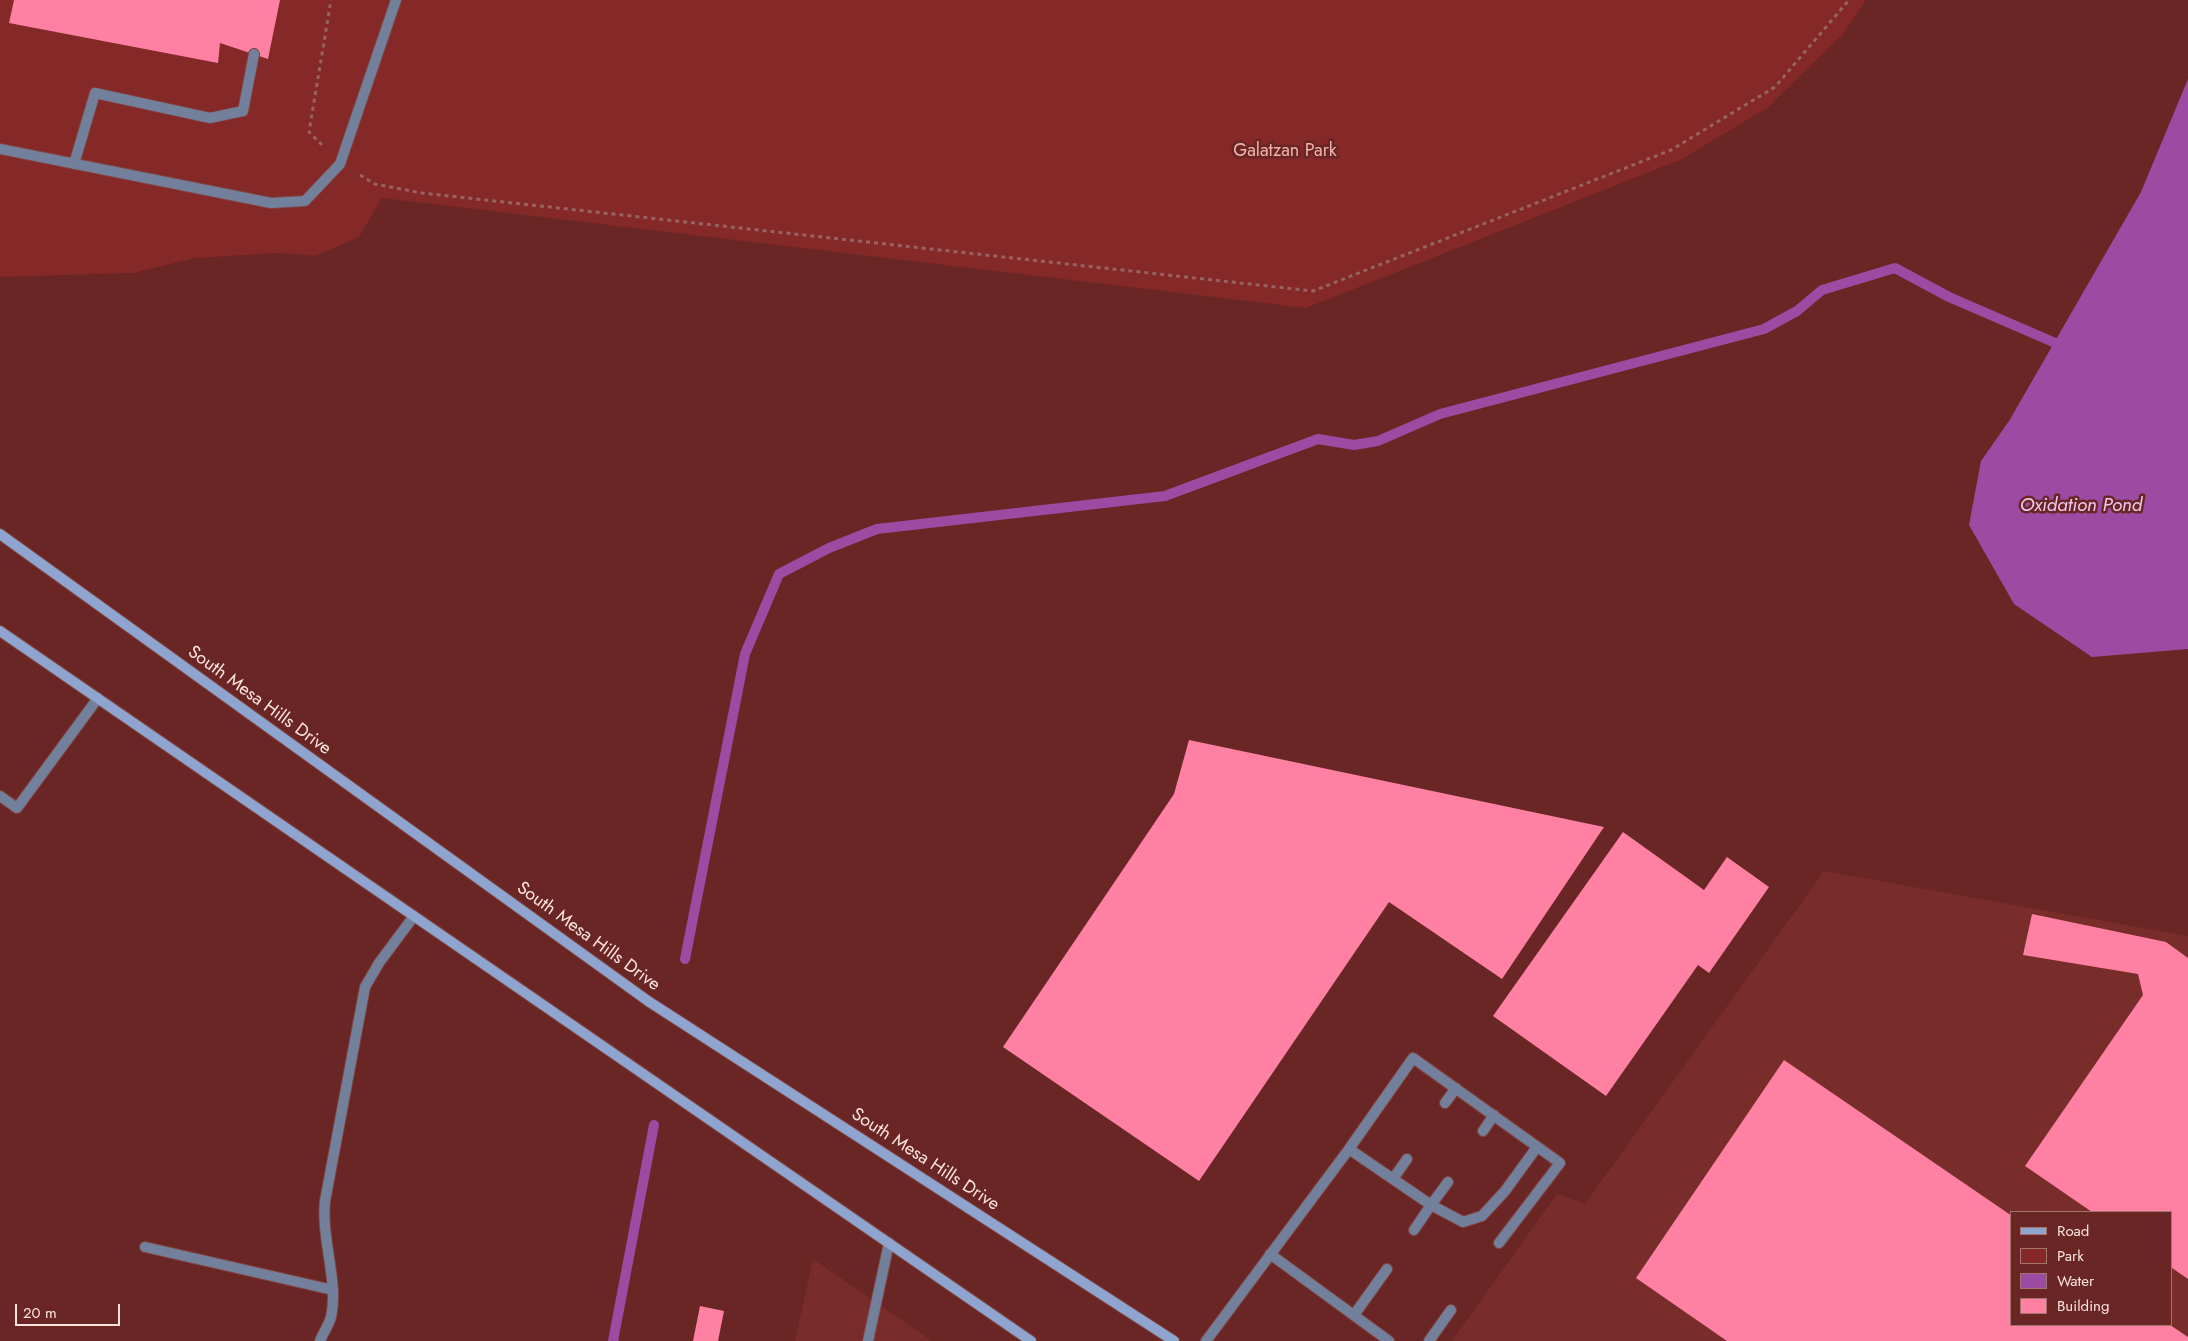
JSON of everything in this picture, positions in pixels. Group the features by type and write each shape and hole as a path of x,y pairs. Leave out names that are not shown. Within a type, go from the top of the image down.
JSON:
{"street":[{"name":"South Mesa Hills Drive","path":"0,534 648,1000 1174,1341"},
{"path":"0,631 1031,1341"}],"lane":[{"path":"0,149 271,203 305,201 340,164 396,0"},
{"path":"74,164 95,93 210,118 243,111 254,54"},
{"path":"0,796 17,808 98,698"},
{"path":"320,1341 331,1318 333,1290 323,1222 324,1208 365,987 379,964 414,916"},
{"path":"1206,1341 1349,1149 1413,1058 1560,1163 1499,1243"},
{"path":"1445,1103 1456,1088"},
{"path":"1482,1131 1494,1115"},
{"path":"1349,1149 1431,1205 1463,1222 1482,1216 1506,1191 1537,1147"},
{"path":"1393,1180 1408,1159"},
{"path":"1414,1230 1448,1182"},
{"path":"868,1341 889,1243"},
{"path":"145,1247 333,1290"},
{"path":"1270,1254 1389,1341"},
{"path":"1354,1315 1387,1269"},
{"path":"1429,1341 1451,1310"}],"path":[{"path":"331,0 309,132 340,164 375,184 422,193 1313,291 1670,150 1775,87 1849,0"}],"shaded area":[{"path":"1824,871 2188,936 2188,1341 1452,1341 1557,1194 1585,1204"},
{"path":"813,1259 932,1341 795,1341"}],"green space":[{"name":"Galatzan Park","path":"0,0 1866,0 1843,34 1767,108 1680,160 1306,308 382,198 359,237 316,256 278,253 195,258 134,273 0,277"}],"water":[{"name":"Oxidation Pond","path":"2188,79 2188,649 2092,657 2014,604 1969,525 1981,461 2009,421 2141,192"}],"building":[{"path":"14,0 280,0 268,59 220,43 218,63 9,23"},
{"path":"1189,740 1604,827 1502,979 1389,902 1199,1181 1003,1047 1174,794"},
{"path":"1623,832 1704,890 1727,857 1769,887 1709,973 1698,965 1606,1096 1493,1016"},
{"path":"2032,914 2166,942 2188,958 2188,1279 2173,1269 2173,1211 2091,1211 2025,1166 2143,995 2138,974 2023,955"},
{"path":"1784,1060 2010,1215 2010,1326 2172,1326 2188,1337 2188,1341 1727,1341 1636,1278"},
{"path":"700,1306 724,1311 718,1341 693,1341"}],"waterway":[{"path":"685,959 745,654 779,574 829,548 877,529 1165,496 1318,439 1354,445 1378,441 1440,414 1764,329 1797,311 1822,290 1895,268 1949,297 2060,345 2067,341"},
{"path":"613,1341 654,1125"}]}
